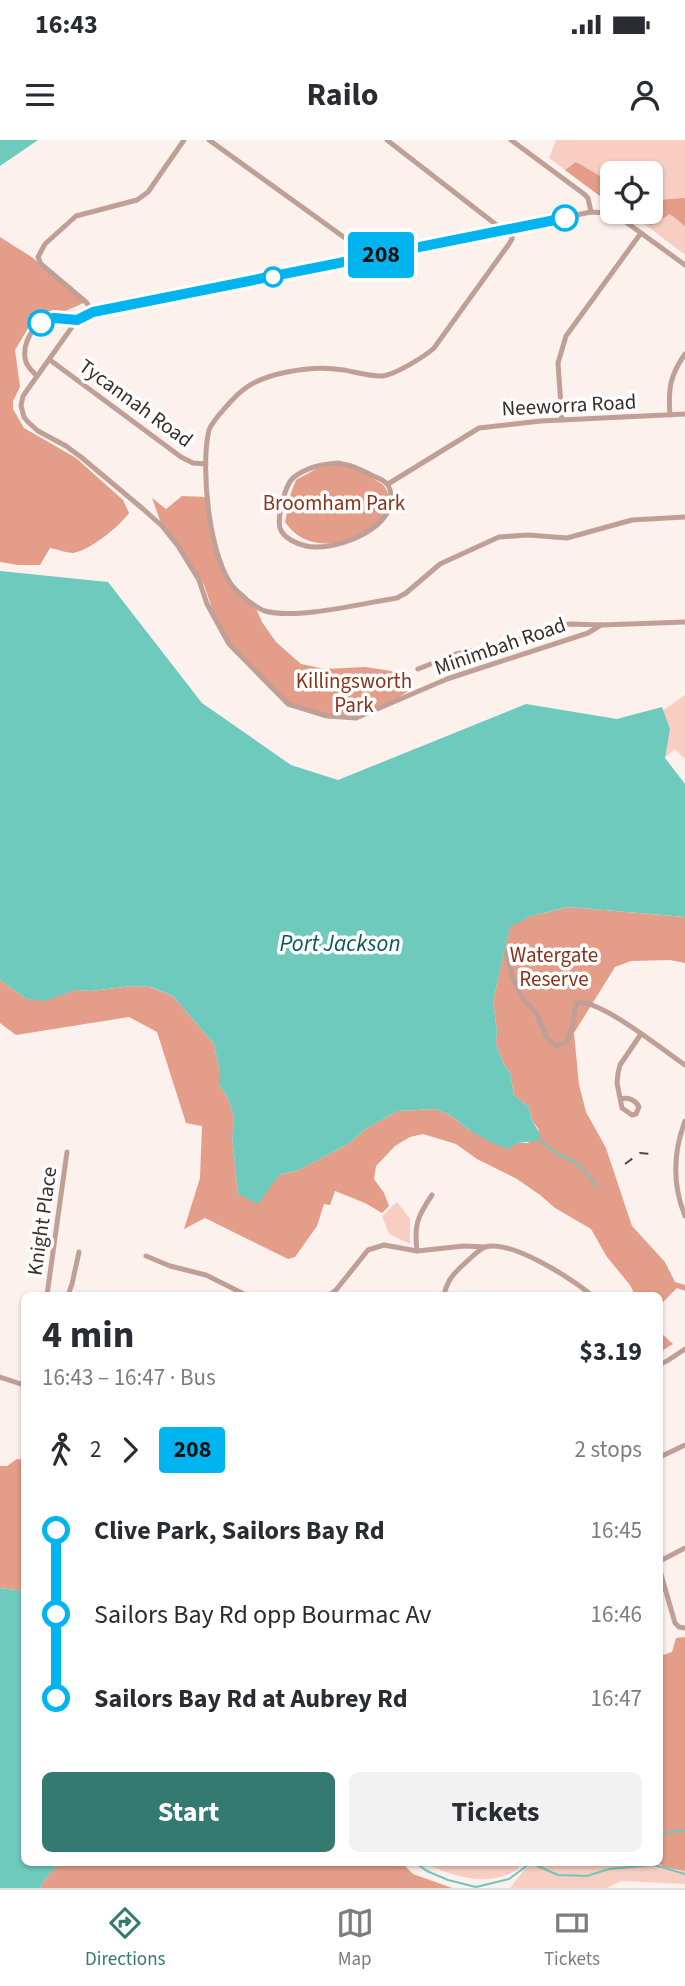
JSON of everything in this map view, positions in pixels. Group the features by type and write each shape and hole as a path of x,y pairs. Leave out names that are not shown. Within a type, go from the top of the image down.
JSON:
{"street":[{"path":"93,312 86,302 41,264 38,257 41,249 76,216 141,198 184,140"},
{"path":"209,140 352,243 359,250 361,259"},
{"path":"387,140 503,230"},
{"path":"511,140 584,194 588,198 591,212"},
{"path":"77,320 46,320 33,330 28,337 25,358 28,368 37,376 77,320 93,312 591,212 613,215 685,265"},
{"path":"513,228 512,239 429,352 386,375 332,368 275,375 245,388 210,427 205,475 209,512 215,548 234,589 263,611 312,612 397,598 440,564 499,537 527,535 567,538 632,520 685,517"},
{"path":"562,420 558,363 566,336 641,233"},
{"path":"670,415 672,376 685,354"},
{"name":"Tycannah Road","path":"50,360 181,457 193,463 206,464"},
{"name":"Minimbah Road","path":"37,376 23,396 23,417 38,430 66,446 144,509 178,546 199,580 218,626 239,655 288,704 314,713 356,718 447,679 588,633 601,625 685,622"},
{"name":"Neeworra Road","path":"388,484 479,428 490,425 685,414"},
{"path":"345,464 388,484 391,502 386,515 353,540 330,546 310,547 290,540 281,531 280,519 288,484 312,467 345,464"},
{"path":"418,669 468,651 511,643 551,626 601,625"},
{"path":"506,952 513,979 523,999 537,1014 547,1038 556,1046 567,1042 576,1003 583,1001 609,1012 685,1065"},
{"path":"621,1099 617,1083 620,1065 641,1034"},
{"path":"685,1121 674,1160 676,1184 685,1216"},
{"name":"Knight Place","path":"47,1292 67,1152"},
{"path":"417,1251 415,1231 419,1215 432,1195"},
{"path":"334,1292 368,1250 384,1245 417,1251 456,1247 501,1247 517,1251 554,1269 588,1292"},
{"path":"445,1292 451,1276 485,1247"},
{"path":"69,1292 79,1252"},
{"path":"146,1256 170,1266 206,1275 240,1292"},
{"path":"663,1363 685,1349"},
{"path":"0,1377 21,1384"},
{"path":"663,1456 685,1445"},
{"path":"663,1559 685,1548"},
{"path":"663,1581 675,1623 685,1628"}],"shaded area":[{"path":"556,140 685,140 685,255 644,224 663,224 663,161 600,161 600,196 549,158"},
{"path":"685,695 685,759 675,749 664,758 662,711"},
{"path":"397,1202 410,1219 410,1244 389,1234 382,1216"},
{"path":"432,1866 518,1866 518,1869 507,1875 496,1878 471,1878"},
{"path":"530,1866 662,1866 685,1871 685,1884 621,1881 607,1888 510,1888"}],"green space":[{"path":"576,162 600,176 600,196 565,170"},
{"path":"685,198 685,226 670,214 663,218 663,200"},
{"path":"0,237 33,258 86,302 63,312 35,317 15,350 20,387 13,401 13,409 24,428 76,458 123,500 129,513 104,537 87,548 71,553 50,548 40,565 0,562"},
{"name":"Broomham Park","path":"325,464 345,466 363,472 383,485 389,500 385,514 373,527 357,537 338,543 318,543 300,537 285,522 296,480"},
{"name":"Killingsworth Park","path":"182,496 207,497 219,557 229,580 255,606 276,642 301,664 325,669 365,667 398,672 408,691 390,704 356,718 314,713 288,704 239,655 218,626 204,585 162,526 152,498 166,509"},
{"name":"Watergate Reserve","path":"569,907 685,917 685,963 670,960 631,961 615,967 574,1033 579,1085 586,1112 606,1148 632,1226 665,1262 675,1282 685,1285 685,1291 677,1288 663,1302 663,1292 634,1292 607,1257 591,1229 555,1208 517,1179 477,1159 456,1144 423,1134 410,1137 395,1146 376,1166 374,1179 389,1206 382,1213 335,1191 330,1205 324,1204 317,1226 295,1257 288,1259 205,1218 184,1229 200,1178 202,1126 186,1123 157,1032 129,1017 16,1035 0,1023 0,980 27,999 43,1000 76,990 133,986 150,987 173,996 214,1044 219,1085 228,1098 233,1114 232,1135 238,1194 267,1189 279,1175 299,1170 348,1144 367,1128 398,1111 435,1109 450,1115 469,1130 517,1143 528,1143 539,1130 532,1120 529,1107 514,1095 510,1072 504,1065 496,1044 493,1001 510,926 531,916"},
{"path":"663,1335 673,1344 663,1350"},
{"path":"17,1459 21,1460 21,1591 0,1588 0,1466 7,1466"},
{"path":"685,1637 685,1871 662,1866 663,1655 672,1652 676,1638"},
{"path":"57,1866 405,1866 413,1874 452,1888 40,1888"}],"water":[{"path":"0,140 38,140 0,166"},
{"name":"Port Jackson","path":"0,571 108,582 202,703 291,765 338,780 526,704 617,719 662,707 670,729 665,758 685,784 685,917 569,907 531,916 510,927 493,1001 496,1044 504,1065 510,1072 514,1095 529,1107 532,1120 541,1136 536,1141 517,1143 508,1149 494,1144 450,1115 435,1109 398,1111 367,1128 348,1144 299,1170 279,1175 258,1204 238,1194 232,1135 233,1114 228,1098 219,1085 214,1044 173,996 151,987 133,986 76,990 44,1001 27,999 0,980"},
{"path":"0,1588 21,1591 21,1866 57,1866 40,1888 0,1888"}],"waterway":[{"path":"538,1139 558,1154 580,1165 597,1187"},
{"path":"663,1834 685,1830"},
{"path":"420,1866 448,1880 476,1887 509,1879 527,1866"},
{"path":"538,1866 558,1875 587,1876 609,1869 643,1866"},
{"path":"657,1866 685,1874"}],"railway":[{"path":"625,1164 640,1153 653,1154"}],"bus line":[{"name":"208","path":"41,323 54,318 77,320 93,312 565,218"}]}
